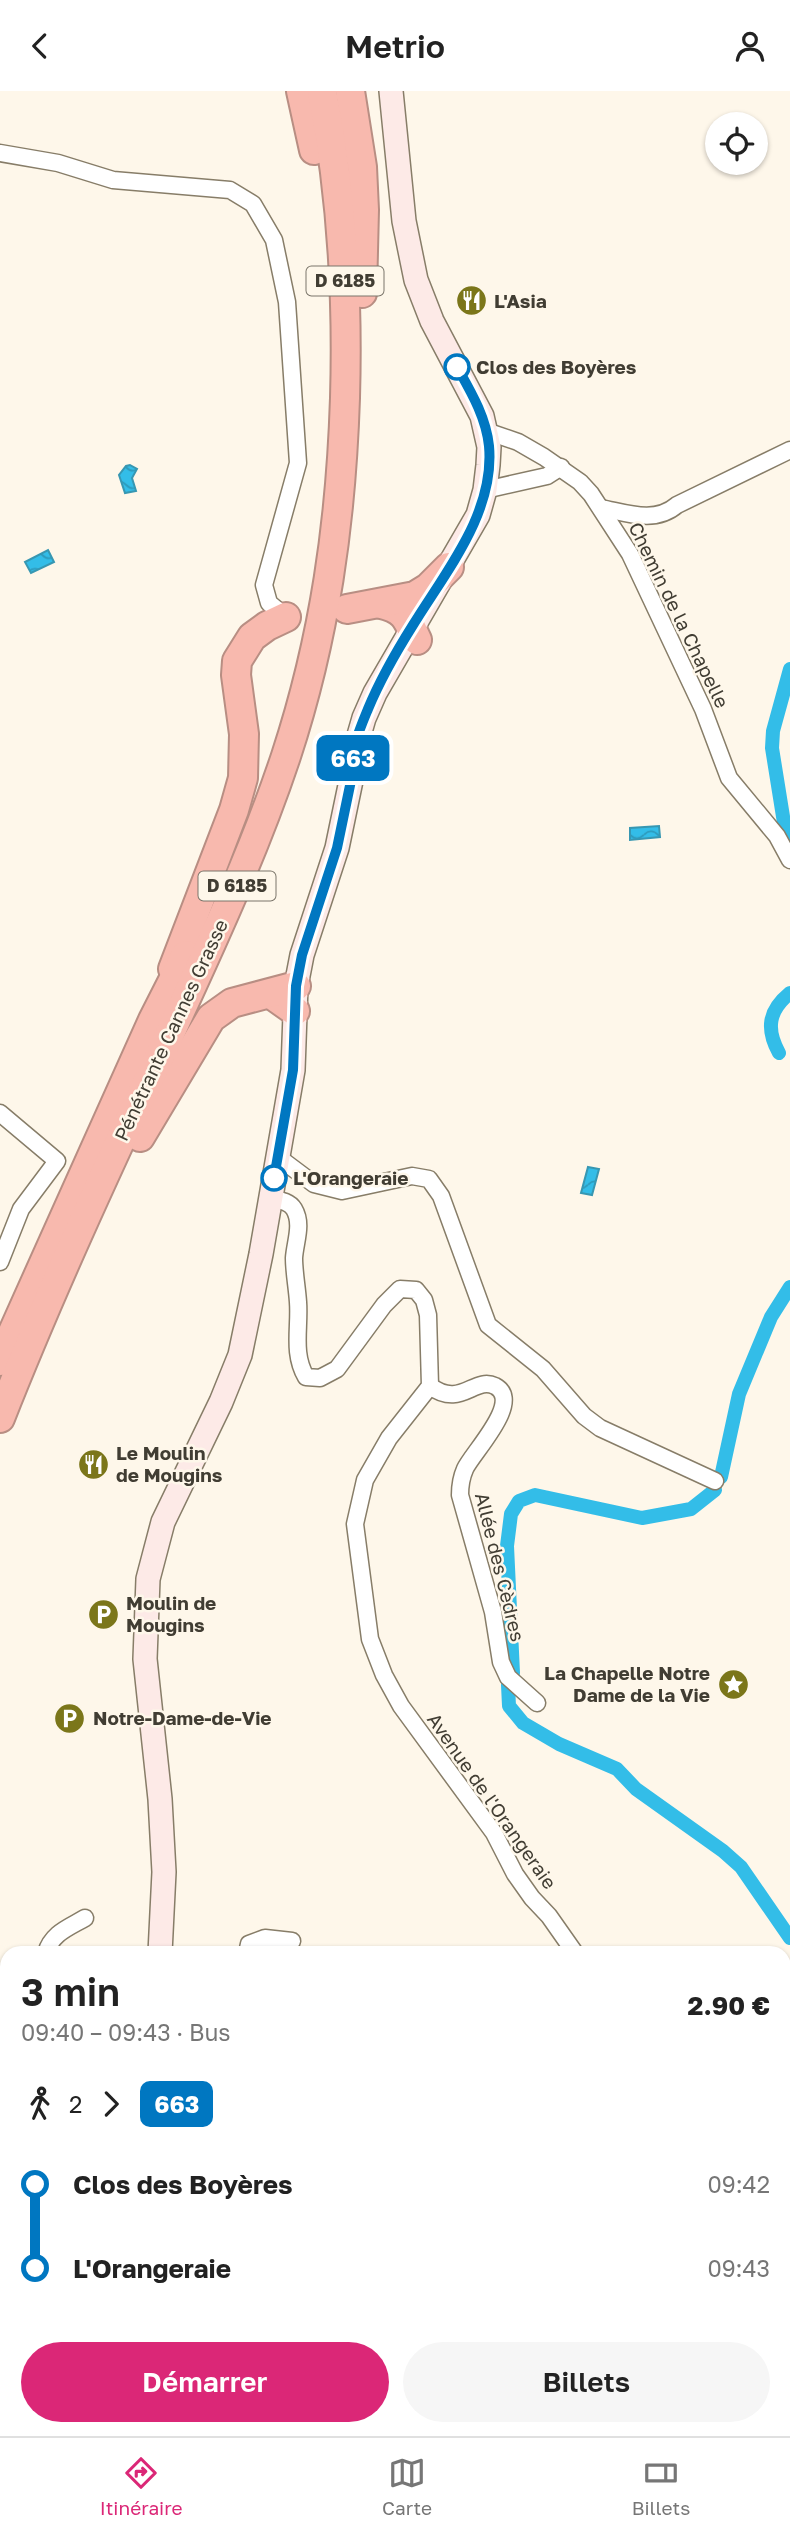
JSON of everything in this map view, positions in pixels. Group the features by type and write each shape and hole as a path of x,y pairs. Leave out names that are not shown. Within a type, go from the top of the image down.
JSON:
{"highway":[{"name":"Pénétrante Cannes Grasse","path":"0,1361 153,1020 180,969 215,891 265,760 292,671 314,566 323,484 328,397 328,314 323,218 314,147 301,91"},
{"name":"Pénétrante Cannes Grasse","path":"0,1418 60,1276 237,885 270,801 304,696 319,634 328,590 343,474 346,344 345,275 337,182 321,91"},
{"path":"343,474 358,372 363,261 362,167 350,91"},
{"path":"347,609 415,596 428,588 449,567"},
{"path":"381,604 397,608 408,620 414,633"},
{"path":"153,1020 234,810 243,778 244,734 236,675 237,660 252,637 286,617"},
{"path":"60,1276 206,1024 221,1008 245,998 287,997"}],"main road":[{"path":"391,91 404,221 416,280 432,321 492,432"},
{"path":"401,91 414,220 425,276 441,314 485,394 492,432 489,447 491,489 484,524 414,633"},
{"path":"160,1946 164,1873 160,1799 145,1660 148,1579 163,1522 221,1402 240,1355 293,1070 287,997 337,848 353,771 358,764 370,719 381,695 491,489"}],"street":[{"path":"0,153 58,163 113,180 229,190 253,204 274,240 287,302 298,463 264,585 269,603 286,617"},
{"name":"Chemin de la Chapelle","path":"492,432 518,442 561,467 579,482 603,511 630,554 703,709 729,778 777,836 790,860"},
{"path":"603,511 649,517 667,514 677,505 790,450"},
{"path":"491,489 547,476 561,467"},
{"path":"0,1113 57,1161 21,1209 0,1262"},
{"path":"278,1157 314,1184 342,1191 412,1177 429,1179 441,1196 488,1325 543,1369 584,1416 600,1428 715,1481"},
{"path":"270,1198 293,1206 296,1214 298,1224 294,1258 299,1305 297,1348 299,1366 306,1377 320,1378 337,1369 384,1305 400,1289 416,1290 424,1300 428,1315 430,1386"},
{"name":"Allée des Cèdres","path":"430,1386 440,1393 458,1395 487,1384 501,1392 504,1401 498,1420 465,1467 460,1482 460,1495 492,1612 501,1662 512,1681 537,1703"},
{"name":"Avenue de l'Orangeraie","path":"430,1386 389,1438 365,1480 355,1524 370,1639 384,1675 401,1706 494,1833 515,1874 570,1946"},
{"path":"48,1946 59,1932 85,1918"},
{"path":"249,1946 265,1938 292,1941"}],"water":[{"path":"130,465 137,469 132,478 136,491 125,493 119,475"},
{"path":"48,550 54,562 31,573 25,562"},
{"path":"659,826 660,837 630,840 630,828"},
{"path":"588,1167 599,1169 592,1195 581,1193"}],"waterway":[{"path":"790,669 773,731 772,748 785,829 790,835"},
{"path":"779,1053 772,1036 771,1021 777,1007 790,993"},
{"path":"721,1477 739,1394 771,1317 790,1287"},
{"path":"715,1490 691,1509 642,1518 535,1495 519,1501 511,1514 507,1546 513,1673 508,1685 509,1706 523,1723 559,1744 617,1769 636,1789 723,1851 741,1867 790,1938"}],"bus line":[{"name":"663","path":"274,1178 293,1070 296,986 302,955 337,848 353,771 351,763 364,718 411,627 466,539 478,515 485,490 489,447 484,422 457,367"}],"place":[{"name":"L'Asia","path":"471,301"},
{"name":"Clos des Boyères","path":"457,367"},
{"name":"L'Orangeraie","path":"274,1178"},
{"name":"Le Moulin de Mougins","path":"93,1464"},
{"name":"Moulin de Mougins","path":"103,1614"},
{"name":"La Chapelle Notre Dame de la Vie","path":"733,1684"},
{"name":"Notre-Dame-de-Vie","path":"70,1718"}]}
